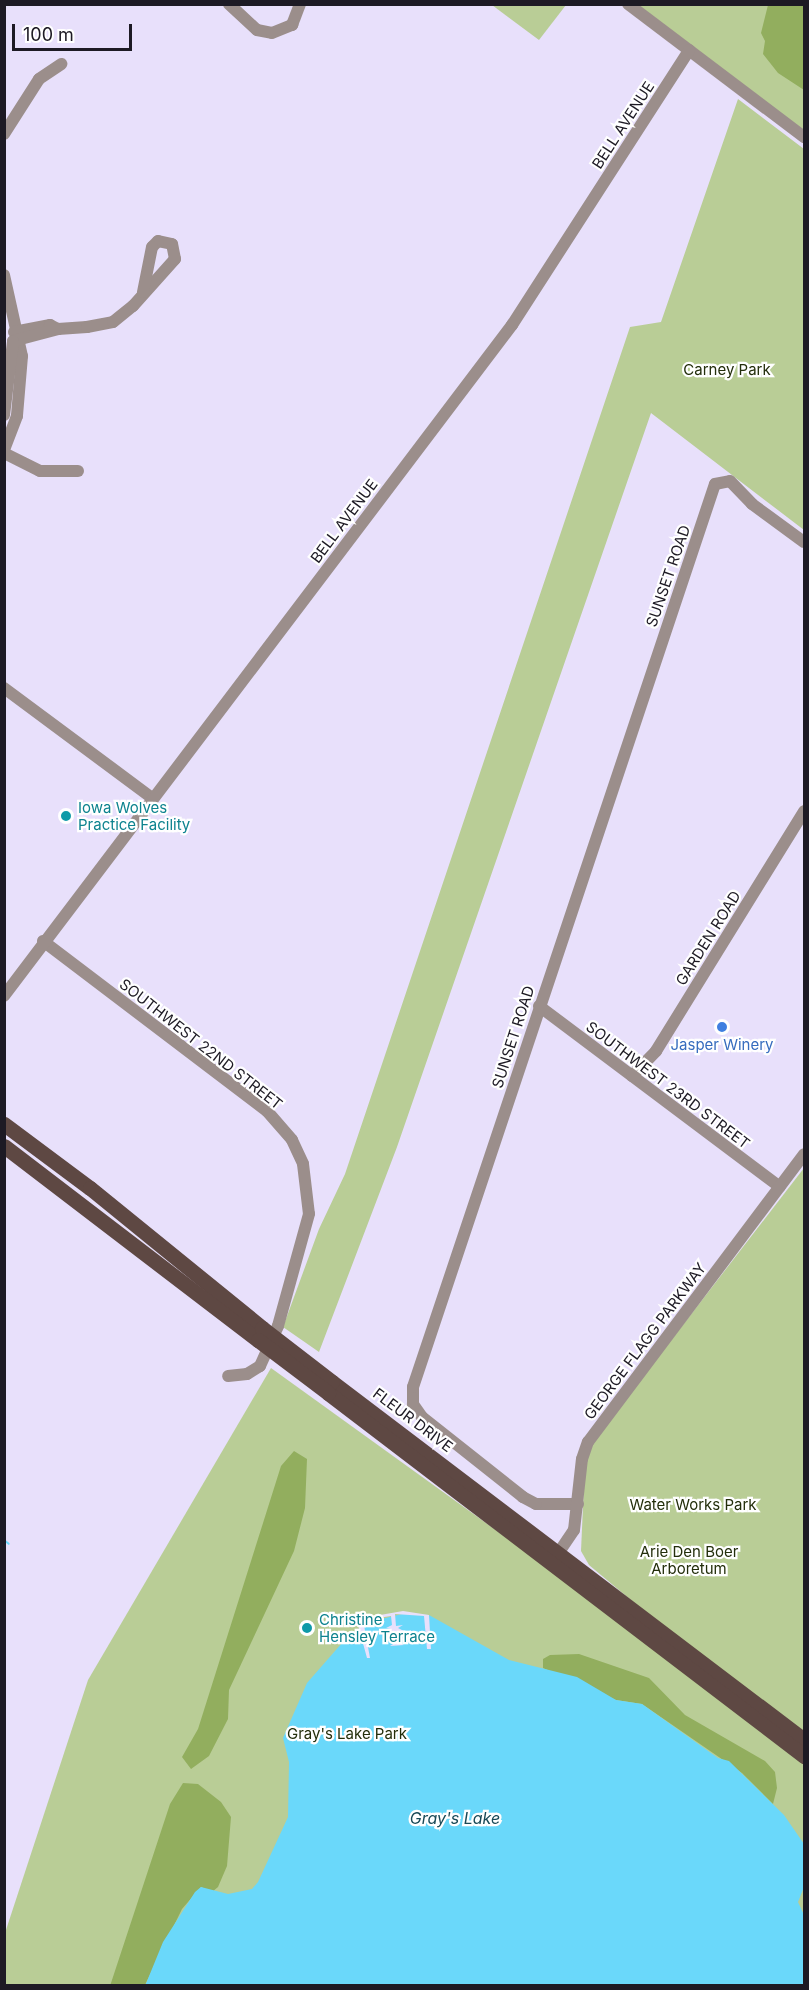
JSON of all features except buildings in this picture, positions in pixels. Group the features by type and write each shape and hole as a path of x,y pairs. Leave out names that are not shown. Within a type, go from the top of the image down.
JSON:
{"main road":[{"name":"FLEUR DRIVE","path":"4,1124 90,1188 260,1334"},
{"name":"FLEUR DRIVE","path":"4,1146 330,1387 555,1559 804,1756"},
{"name":"FLEUR DRIVE","path":"555,1559 804,1740"}],"street":[{"path":"229,4 257,30 272,33 292,25 300,4"},
{"path":"628,4 804,136"},
{"name":"BELL AVENUE","path":"4,996 43,941 512,326 689,50"},
{"path":"4,134 39,79 62,64"},
{"path":"4,275 14,338 22,356 19,399 4,452 40,471 78,471"},
{"path":"14,338 50,325 58,329 113,322 143,292"},
{"path":"4,415 14,338"},
{"name":"SUNSET ROAD","path":"578,1503 530,1502 422,1417 412,1396 539,1006 713,490 719,481 730,481 752,504 804,542"},
{"path":"4,688 152,798"},
{"name":"GARDEN ROAD","path":"633,1076 656,1051 804,811"},
{"name":"SOUTHWEST 22ND STREET","path":"43,941 267,1111 292,1140 303,1164 309,1214 278,1326 260,1366 247,1374 228,1376"},
{"name":"SOUTHWEST 23RD STREET","path":"539,1006 780,1187"},
{"name":"GEORGE FLAGG PARKWAY","path":"555,1559 574,1530 582,1459 596,1431 804,1154"}],"green space":[{"path":"492,5 566,5 539,40"},
{"path":"631,5 804,5 804,131"},
{"path":"768,5 804,5 804,90 778,73 763,54 765,41 761,33"},
{"name":"Carney Park","path":"738,99 804,149 804,530 651,413 397,1147 319,1352 283,1327 319,1229 345,1174 630,327 661,322"},
{"name":"Water Works Park","path":"804,1168 804,1734 644,1611 589,1565 581,1551 585,1461 594,1440"},
{"name":"Gray's Lake Park","path":"271,1368 536,1559 804,1763 804,1985 5,1986 5,1933 88,1680"},
{"path":"294,1451 307,1459 305,1508 294,1551 229,1690 228,1719 209,1756 191,1769 182,1757 198,1729 281,1466"},
{"path":"579,1654 649,1678 685,1715 765,1761 775,1772 777,1788 773,1804 742,1773 642,1704 616,1700 543,1668 543,1659 550,1655"},
{"path":"183,1783 198,1784 221,1802 231,1817 227,1866 218,1887 212,1892 201,1887 182,1909 145,1985 110,1986 170,1804"}],"water":[{"name":"Gray's Lake","path":"402,1614 429,1615 509,1660 577,1677 616,1700 642,1704 718,1758 729,1761 784,1815 804,1844 804,1887 798,1902 804,1915 804,1985 145,1986 163,1942 195,1892 201,1887 228,1894 252,1889 258,1882 288,1817 289,1762 283,1738 307,1683 349,1635 369,1622"}],"pier":[{"path":"403,1611 429,1615 431,1649 427,1649 424,1616 395,1614 396,1626 403,1625 398,1628 404,1631 398,1634 403,1639 400,1643 404,1645 390,1646 393,1644 389,1639 392,1635 386,1634 391,1629 386,1628 392,1625 391,1616 378,1618 364,1625 370,1658 367,1658 358,1625 380,1615"}],"waterway":[{"path":"4,1540 9,1544"}],"place":[{"name":"Iowa Wolves Practice Facility","path":"66,816"},
{"name":"Jasper Winery","path":"722,1027"},
{"name":"Christine Hensley Terrace","path":"307,1628"}],"park label":[{"name":"Arie Den Boer Arboretum","path":"689,1560"}]}
